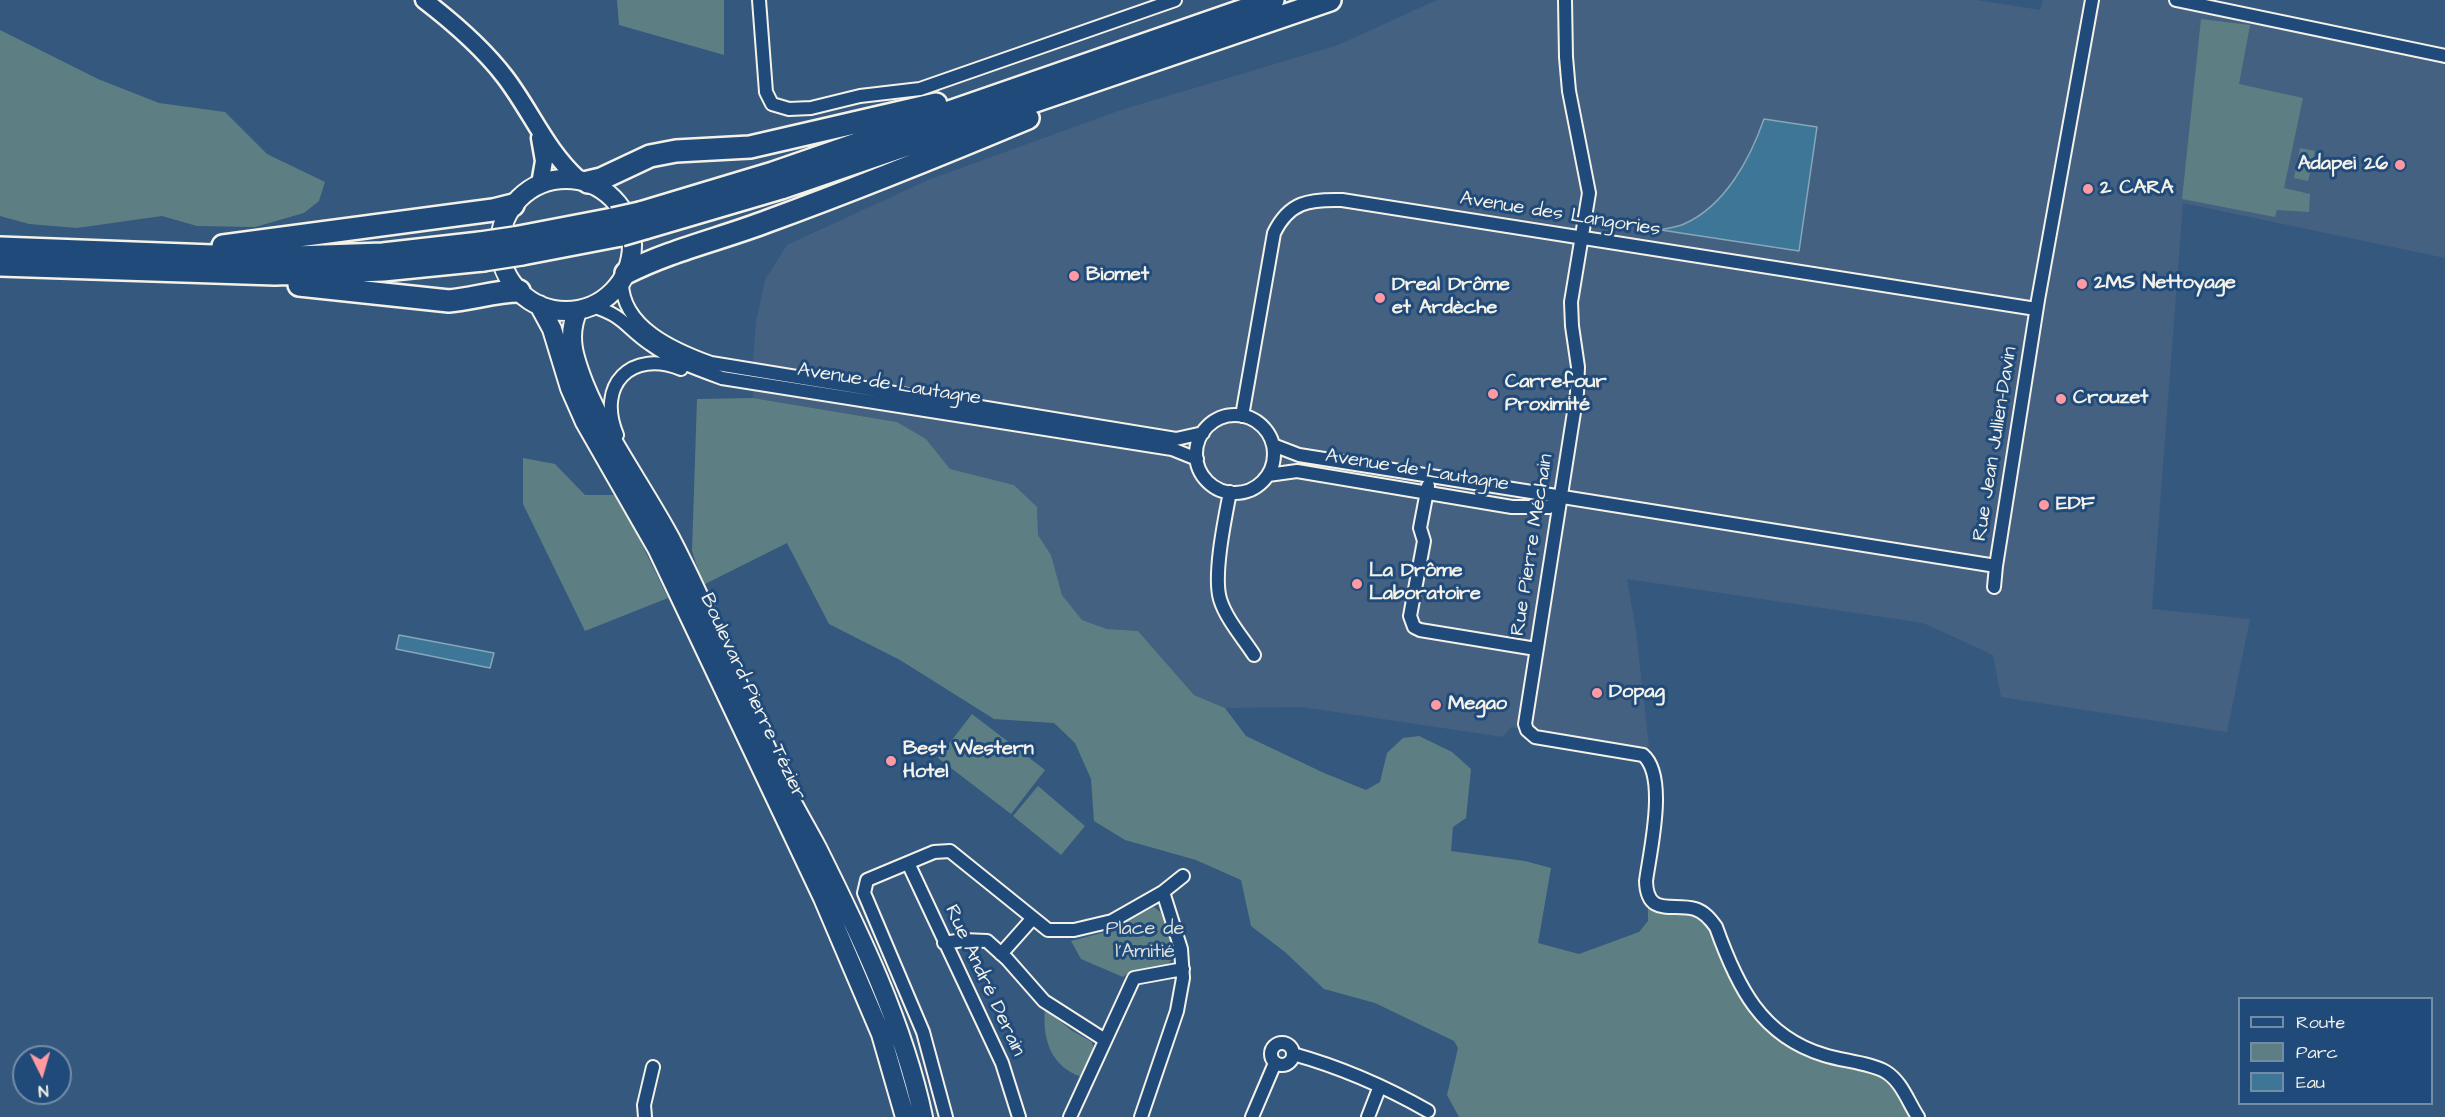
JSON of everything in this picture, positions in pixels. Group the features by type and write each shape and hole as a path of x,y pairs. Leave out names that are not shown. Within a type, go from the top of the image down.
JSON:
{"highway":[{"path":"643,220 1273,0"},
{"path":"0,265 159,263 325,257 427,250 482,251 617,227 781,188 1330,0"},
{"path":"624,277 654,259 716,241 862,187 1244,30"},
{"path":"587,182 618,177 664,152 750,147 893,115 1091,65"},
{"path":"159,263 513,205"},
{"path":"0,248 159,263 448,301 470,299 499,291 519,291"}],"main road":[{"path":"424,0 454,23 486,54 520,98 539,132 565,167 587,182 619,204 629,223 633,249 624,277 608,297 585,308 562,311 539,305 519,291 507,274 501,254 503,223 521,196 540,184 558,179 587,182"},
{"path":"539,132 544,161 540,184"},
{"name":"Boulevard Pierre Tézier","path":"539,305 552,329 570,388 585,422 657,548 827,907 881,1034 905,1117"},
{"name":"Boulevard Pierre Tézier","path":"585,308 572,325 571,337 584,382 600,418 671,540 783,786 816,847 871,962 913,1075 923,1117"}],"street":[{"path":"759,0 766,92 772,104 789,110 811,108 860,96 920,89 1175,0"},
{"name":"Rue Pierre Méchain","path":"1565,0 1569,91 1589,193 1571,302 1578,367 1577,393 1525,724 1530,734 1535,736 1643,755 1650,761 1657,790 1646,881 1646,894 1652,903 1664,908 1694,909 1710,918 1743,991 1767,1022 1782,1035 1816,1053 1847,1062 1870,1065 1885,1072 1896,1080 1918,1117"},
{"name":"Rue Jean Jullien-Davin","path":"1560,500 1996,566 2037,309 2092,0"},
{"path":"2176,0 2209,4 2445,56"},
{"name":"Avenue des Langories","path":"1242,416 1271,242 1282,217 1299,204 1319,199 1342,200 2037,309"},
{"name":"Avenue de Lautagne","path":"624,277 622,293 629,308 660,341 684,354 711,363 1176,439 1203,433"},
{"name":"Avenue de Lautagne","path":"585,308 616,314 648,344 678,362 722,378 1172,449 1197,459"},
{"path":"640,485 610,416 611,397 621,379 632,368 645,363 659,362 712,380 722,378"},
{"path":"1242,416 1258,423 1270,436 1273,445 1272,466 1268,475 1256,487 1230,492 1208,481 1199,467 1197,450 1203,433 1220,418 1242,416"},
{"name":"Avenue de Lautagne","path":"1273,445 1299,455 1560,500"},
{"name":"Avenue de Lautagne","path":"1268,475 1297,471 1512,507 1549,507 1560,500"},
{"path":"1430,476 1420,528 1424,541 1410,616 1414,627 1420,630 1536,649"},
{"path":"1230,492 1219,572 1219,592 1227,613 1254,655"},
{"path":"1994,586 1996,566"},
{"path":"946,1117 923,1032 864,893 867,880 934,852 950,851 1048,930 1074,930 1112,921 1163,892 1183,876"},
{"name":"Rue André Derain","path":"908,863 1002,1063 1019,1117"},
{"path":"1141,1117 1178,1011 1183,969 1181,949 1163,892"},
{"path":"1001,954 1033,918"},
{"path":"944,943 963,940 987,941 1044,1001 1105,1040"},
{"path":"1070,1117 1134,978 1183,969"},
{"path":"1252,1117 1275,1063 1271,1053 1274,1045 1282,1042 1290,1046 1293,1054 1290,1062 1282,1065 1275,1063"},
{"path":"1293,1054 1399,1094 1428,1111"},
{"path":"645,1117 644,1105 653,1067"},
{"path":"1368,1117 1380,1086"}],"shaded area":[{"path":"1437,0 1977,0 2040,10 2043,0 2213,0 2218,3 2445,49 2445,258 2183,203 2152,609 2250,619 2227,732 2001,697 1993,655 1923,623 1627,579 1636,631 1649,746 1644,750 1511,727 1503,737 1302,707 1225,708 1194,695 1138,631 1107,629 1082,620 1062,595 1051,555 1038,535 1037,507 1014,485 950,469 926,439 897,422 753,398 752,377 756,321 765,280 787,245 928,180 1121,110 1338,45"}],"green space":[{"path":"617,0 724,0 724,55 619,25"},
{"path":"2201,19 2250,25 2239,84 2303,98 2284,188 2310,194 2309,212 2277,210 2275,217 2182,199"},
{"path":"0,30 98,79 159,103 225,112 267,154 325,182 319,201 304,213 255,227 197,226 162,216 77,228 29,224 0,216"},
{"path":"2300,148 2315,151 2308,181 2294,178"},
{"path":"753,398 897,422 926,439 950,469 1014,485 1037,507 1038,535 1051,555 1062,595 1082,620 1107,629 1138,631 1194,695 1225,708 1246,736 1366,790 1380,782 1387,753 1403,738 1419,736 1452,752 1471,769 1466,818 1453,827 1451,851 1525,861 1551,868 1538,943 1579,954 1639,932 1648,921 1648,908 1697,915 1714,933 1770,1030 1876,1071 1894,1090 1912,1117 1459,1117 1447,1095 1458,1048 1454,1041 1375,1003 1324,989 1285,952 1251,926 1241,880 1196,860 1125,840 1094,821 1091,779 1075,743 1054,723 994,719 900,660 829,624 787,543 703,585 692,551 697,399"},
{"path":"523,458 555,464 585,495 618,495 668,598 585,631 523,504"},
{"path":"972,714 1045,770 1011,814 938,758"},
{"path":"1038,786 1085,826 1061,855 1013,816"},
{"name":"Place de l'Amitié","path":"1154,907 1165,916 1175,956 1167,965 1130,971 1123,977 1081,959 1071,941 1109,931"},
{"path":"1045,1009 1071,1030 1092,1042 1094,1050 1082,1077 1063,1066 1051,1050 1045,1031"}],"water":[{"path":"1764,119 1817,127 1799,251 1661,230 1681,225 1712,206 1734,180 1743,165"},
{"path":"399,635 494,653 490,668 396,649"}],"place":[{"name":"Adapei 26","path":"2400,165"},
{"name":"2 CARA","path":"2088,189"},
{"name":"Biomet","path":"1074,276"},
{"name":"2MS Nettoyage","path":"2082,284"},
{"name":"Dreal Drôme et Ardèche","path":"1380,298"},
{"name":"Carrefour Proximité","path":"1493,394"},
{"name":"Crouzet","path":"2061,399"},
{"name":"EDF","path":"2044,505"},
{"name":"La Drôme Laboratoire","path":"1357,584"},
{"name":"Dopag","path":"1597,693"},
{"name":"Megao","path":"1436,705"},
{"name":"Best Western Hotel","path":"891,761"}]}
